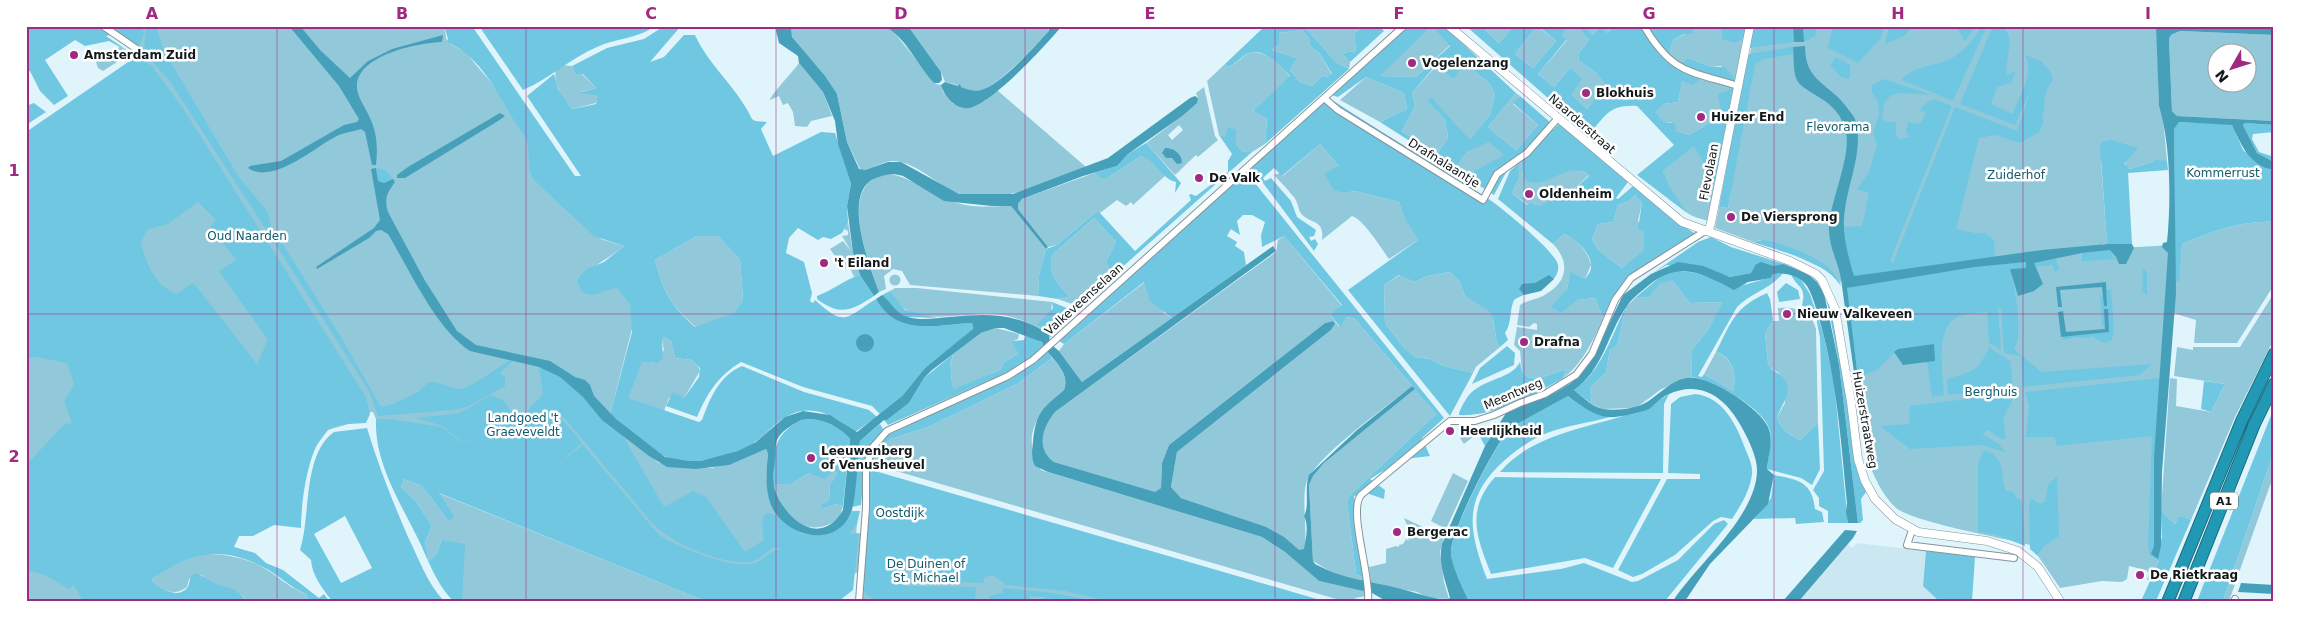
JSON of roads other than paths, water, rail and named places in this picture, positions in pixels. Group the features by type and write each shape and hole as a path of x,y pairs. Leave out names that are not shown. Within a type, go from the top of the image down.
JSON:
{"highway":[{"name":"A1","path":"2168,601 2242,420 2274,354"},
{"name":"A1","path":"2184,601 2254,425 2274,384"}],"street":[{"path":"103,26 141,52"},
{"name":"Valkeveenselaan","path":"858,601 866,508 866,467 873,447 887,431 1008,376 1042,352 1404,26"},
{"name":"Naarderstraat","path":"1449,26 1458,29 1665,210 1682,222 1705,231"},
{"path":"1644,26 1663,55 1677,67 1738,86"},
{"name":"Flevolaan","path":"1705,231 1709,229 1711,223 1750,26"},
{"name":"Drafnalaantje","path":"1324,98 1345,115 1483,200 1497,174 1527,152 1558,118"},
{"name":"Huizerstraatweg","path":"1705,231 1809,269 1822,280 1835,309 1851,402 1858,459 1865,481 1882,508 1912,530 1925,534 2004,546 2024,555 2042,572 2060,601"},
{"name":"Meentweg","path":"1369,598 1368,580 1356,508 1361,495 1450,421 1475,421 1494,416 1520,402 1545,394 1576,375 1592,354 1615,300 1631,278 1705,231"},
{"path":"1912,530 1907,544 2014,558"},
{"path":"1969,552 1970,540"}],"place":[{"name":"Amsterdam Zuid","path":"74,55"},
{"name":"Vogelenzang","path":"1412,63"},
{"name":"Blokhuis","path":"1586,93"},
{"name":"Huizer End","path":"1701,117"},
{"name":"De Valk","path":"1199,178"},
{"name":"Oldenheim","path":"1529,194"},
{"name":"De Viersprong","path":"1731,217"},
{"name":"'t Eiland","path":"824,263"},
{"name":"Nieuw Valkeveen","path":"1787,314"},
{"name":"Drafna","path":"1524,342"},
{"name":"Heerlijkheid","path":"1450,431"},
{"name":"Leeuwenberg of Venusheuvel","path":"811,458"},
{"name":"Bergerac","path":"1397,532"},
{"name":"De Rietkraag","path":"2140,575"}],"park label":[{"name":"Flevorama","path":"1838,127"},
{"name":"Kommerrust","path":"2223,173"},
{"name":"Zuiderhof","path":"2016,175"},
{"name":"Oud Naarden","path":"247,236"},
{"name":"Berghuis","path":"1991,392"},
{"name":"Landgoed 't Graeveveldt","path":"523,425"},
{"name":"Oostdijk","path":"900,513"},
{"name":"De Duinen of St. Michael","path":"926,571"}]}
